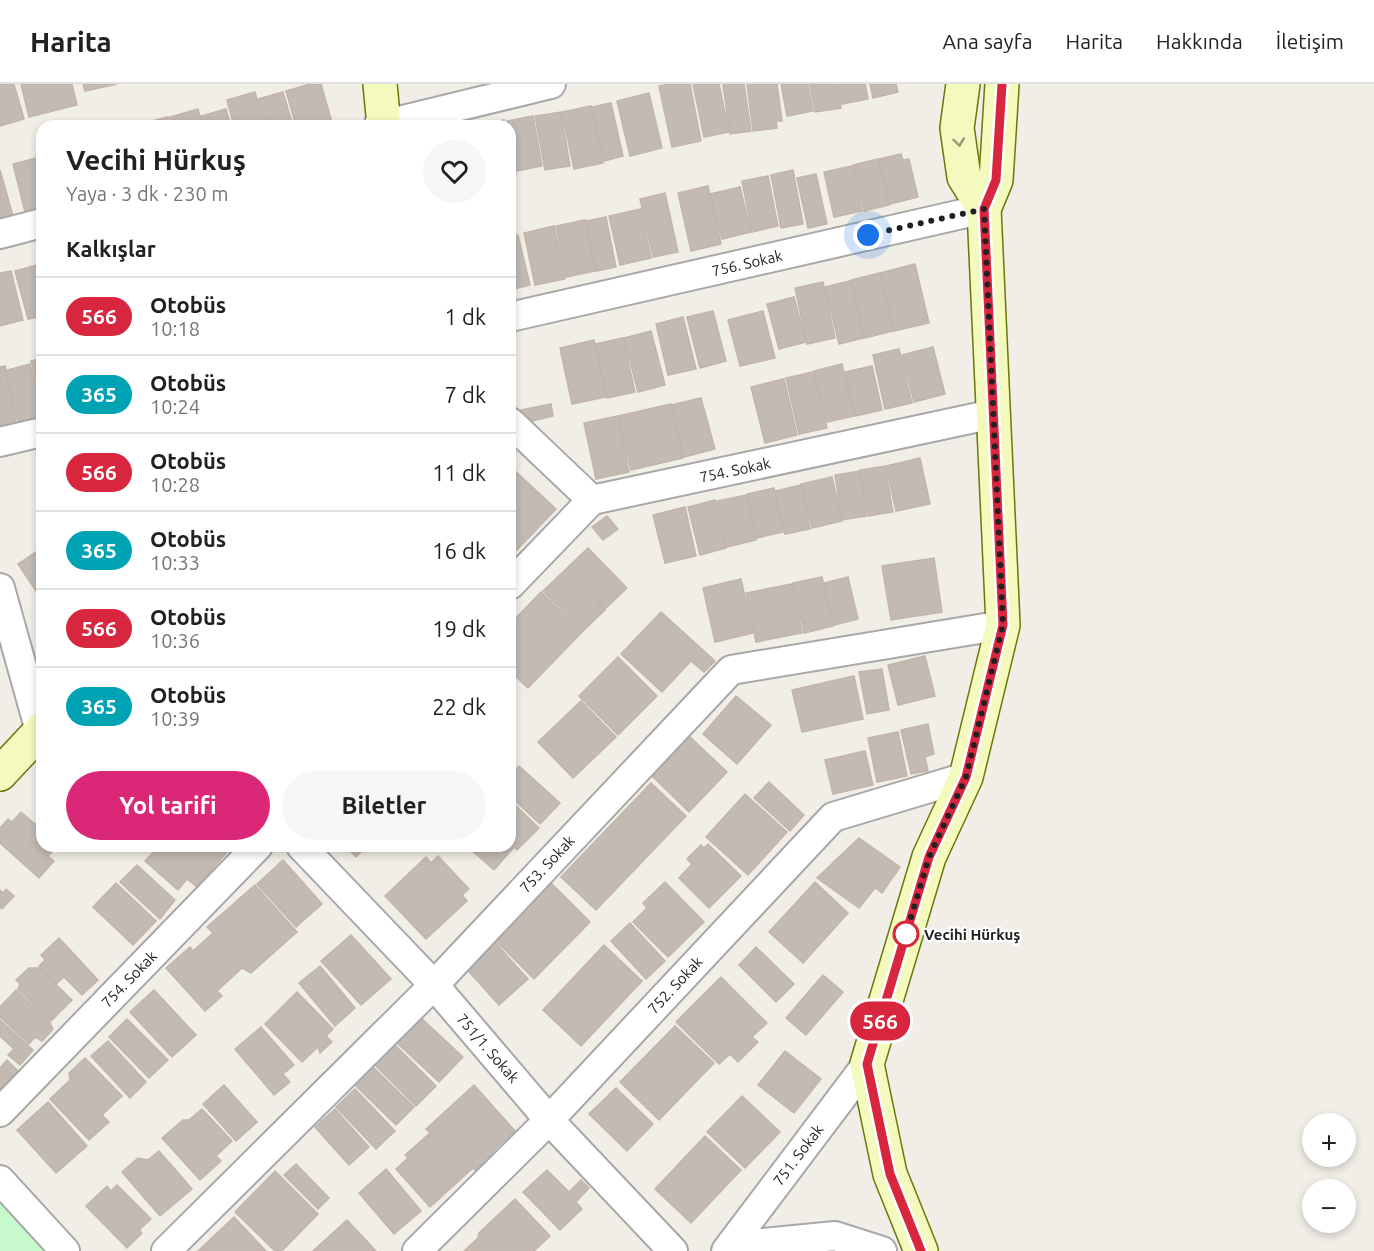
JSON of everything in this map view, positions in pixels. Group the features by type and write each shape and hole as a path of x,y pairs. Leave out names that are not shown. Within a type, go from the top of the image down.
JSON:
{"main road":[{"path":"380,84 382,120"},
{"path":"963,84 957,128 964,177 984,209"},
{"path":"921,1251 890,1174 867,1064 929,857 966,777 1003,625 984,209 996,180 1002,84"},
{"path":"0,774 36,735"}],"street":[{"path":"403,120 551,84"},
{"name":"756. Sokak","path":"516,316 984,209"},
{"path":"0,234 36,225"},
{"name":"754. Sokak","path":"592,500 993,414"},
{"path":"516,428 592,500 516,579"},
{"path":"0,442 36,433"},
{"path":"0,588 36,713"},
{"name":"753. Sokak","path":"166,1251 434,985 731,670 1003,625"},
{"name":"752. Sokak","path":"417,1251 549,1120 833,817 966,777"},
{"name":"754. Sokak","path":"0,1112 252,852"},
{"name":"751/1. Sokak","path":"307,852 434,985 549,1120 673,1251"},
{"name":"751. Sokak","path":"728,1248 867,1064"},
{"path":"0,1180 65,1251"},
{"name":"751. Sokak","path":"728,1248 835,1236 882,1251"}],"green space":[{"path":"0,1201 45,1251 0,1251"}],"building":[{"path":"0,84 14,84 24,119 0,126"},
{"path":"21,84 72,84 77,105 29,117"},
{"path":"83,84 117,84 85,91"},
{"path":"310,84 321,84 331,120 294,120 286,91"},
{"path":"690,84 701,141 672,147 659,86"},
{"path":"693,84 719,84 729,132 704,137"},
{"path":"744,84 751,131 730,134 723,85"},
{"path":"747,84 777,84 782,121 776,121 777,128 753,131"},
{"path":"781,84 808,84 813,111 787,116"},
{"path":"810,84 837,84 841,108 815,112"},
{"path":"838,84 865,84 868,99 842,104"},
{"path":"870,84 896,84 898,92 873,98"},
{"path":"255,92 262,120 232,120 227,100"},
{"path":"283,92 291,120 264,120 258,99"},
{"path":"649,93 662,148 630,156 617,101"},
{"path":"611,103 623,156 604,161 592,107"},
{"path":"591,106 603,163 574,169 562,112"},
{"path":"198,109 201,120 171,120 170,117"},
{"path":"226,109 229,120 202,120 201,116"},
{"path":"561,112 570,166 545,170 535,116"},
{"path":"533,116 542,166 516,171 516,120 512,120"},
{"path":"901,154 903,160 909,159 918,197 890,204 879,159"},
{"path":"36,158 36,209 25,212 13,164"},
{"path":"878,159 889,205 864,211 853,165"},
{"path":"852,166 862,211 834,217 824,172"},
{"path":"0,170 13,216 0,219"},
{"path":"793,170 803,224 781,228 771,175"},
{"path":"816,174 827,224 808,228 797,178"},
{"path":"768,176 778,226 752,232 742,181"},
{"path":"708,186 721,244 691,251 678,193"},
{"path":"740,187 751,232 722,239 710,194"},
{"path":"665,193 678,252 653,257 640,199"},
{"path":"641,209 651,258 620,265 609,216"},
{"path":"606,217 616,267 596,271 586,221"},
{"path":"585,220 595,271 566,277 556,226"},
{"path":"554,226 565,279 535,285 524,233"},
{"path":"518,235 530,285 516,288 516,236"},
{"path":"915,264 929,323 894,331 880,273"},
{"path":"36,265 36,317 28,319 15,271"},
{"path":"11,271 23,320 0,326 0,273"},
{"path":"880,273 893,331 865,338 851,280"},
{"path":"850,281 864,338 839,344 825,287"},
{"path":"823,282 835,338 807,344 795,288"},
{"path":"794,297 806,342 779,349 767,304"},
{"path":"713,311 726,361 700,368 687,317"},
{"path":"763,311 775,358 740,366 728,320"},
{"path":"683,317 696,369 668,375 656,324"},
{"path":"651,331 665,385 638,392 624,338"},
{"path":"623,338 635,392 607,398 595,344"},
{"path":"594,340 606,397 572,404 560,348"},
{"path":"933,347 945,394 914,402 902,355"},
{"path":"899,349 912,403 885,409 873,355"},
{"path":"36,360 36,379 31,361"},
{"path":"30,364 36,385 36,421 19,425 4,371"},
{"path":"842,364 854,416 827,422 814,371"},
{"path":"5,366 17,427 0,430 0,367"},
{"path":"872,366 882,410 855,416 845,372"},
{"path":"813,372 827,428 799,434 786,378"},
{"path":"784,379 797,435 765,443 751,387"},
{"path":"701,398 715,449 684,457 671,405"},
{"path":"551,404 553,416 524,423 521,410"},
{"path":"671,404 683,458 631,470 618,416"},
{"path":"618,416 629,472 596,479 584,423"},
{"path":"920,458 930,504 896,511 886,466"},
{"path":"885,466 893,512 869,516 860,470"},
{"path":"860,471 867,516 842,520 835,475"},
{"path":"516,472 556,509 516,551"},
{"path":"832,477 842,521 812,528 801,484"},
{"path":"801,485 810,529 785,534 775,491"},
{"path":"774,488 783,532 757,538 747,494"},
{"path":"747,495 756,540 727,547 717,501"},
{"path":"715,500 726,548 700,555 688,507"},
{"path":"685,507 696,556 665,563 653,515"},
{"path":"607,516 618,529 603,540 592,527"},
{"path":"588,548 627,588 605,609 566,569"},
{"path":"36,552 36,591 18,564"},
{"path":"934,558 942,612 891,620 882,566"},
{"path":"565,570 605,610 583,631 543,591"},
{"path":"822,577 833,626 804,633 793,583"},
{"path":"848,577 858,619 834,625 824,583"},
{"path":"741,579 753,633 715,642 703,588"},
{"path":"792,584 802,633 756,642 746,593"},
{"path":"541,592 582,632 528,688 516,677 516,618"},
{"path":"661,612 715,661 704,672 691,661 662,692 621,654"},
{"path":"925,656 935,696 898,705 888,665"},
{"path":"618,657 657,696 618,735 579,696"},
{"path":"882,669 889,710 867,714 859,672"},
{"path":"854,676 863,719 802,732 792,690"},
{"path":"736,696 771,725 737,764 703,734"},
{"path":"581,701 616,737 573,778 538,742"},
{"path":"928,724 934,754 925,757 928,771 911,774 901,730"},
{"path":"898,732 907,776 877,782 868,738"},
{"path":"689,736 727,772 689,812 651,775"},
{"path":"865,751 873,785 833,794 825,760"},
{"path":"519,766 560,803 540,824 516,802 516,769"},
{"path":"769,782 804,815 790,831 754,798"},
{"path":"651,783 686,816 596,910 561,877"},
{"path":"745,794 787,832 748,875 706,837"},
{"path":"516,806 539,828 516,849"},
{"path":"21,812 36,825 36,852 52,852 48,856 54,861 39,878 0,843 0,828 8,819 12,822"},
{"path":"859,838 900,867 882,893 875,888 859,908 817,878"},
{"path":"708,844 741,876 709,908 679,878 692,864 687,859 701,845 704,848"},
{"path":"153,852 227,852 197,887 187,879 178,890 145,861"},
{"path":"351,852 361,852 356,857"},
{"path":"474,852 510,852 494,870"},
{"path":"438,856 469,889 462,895 467,901 426,939 385,896 426,857 431,863"},
{"path":"283,860 322,904 296,927 257,884"},
{"path":"137,865 175,900 160,919 120,882"},
{"path":"665,882 704,922 668,957 633,922 647,908 643,903"},
{"path":"815,882 848,913 803,963 769,932"},
{"path":"116,883 156,921 133,945 93,907"},
{"path":"551,883 590,922 534,979 494,939"},
{"path":"255,885 297,932 251,973 242,968 217,991 222,996 205,1011 166,968 190,947 193,951 213,933 207,927"},
{"path":"6,889 14,896 2,909 0,890 3,893"},
{"path":"630,923 665,961 646,979 611,941"},
{"path":"351,935 391,979 361,1005 321,961"},
{"path":"59,938 98,980 82,995 64,977 56,984 39,966 45,960 41,955"},
{"path":"491,938 528,979 499,1005 462,964"},
{"path":"604,945 642,981 581,1046 543,1010"},
{"path":"756,947 794,984 776,1002 739,965"},
{"path":"320,966 355,1008 335,1026 299,983"},
{"path":"29,968 39,968 72,1000 51,1021 18,989 20,984 16,980"},
{"path":"823,975 843,992 806,1035 786,1018"},
{"path":"721,977 767,1023 752,1037 758,1042 738,1062 730,1054 719,1064 676,1022"},
{"path":"16,990 49,1021 53,1029 42,1041 35,1037 29,1044 0,1017 0,1007"},
{"path":"154,990 196,1035 172,1057 130,1012"},
{"path":"297,992 333,1029 326,1036 332,1042 320,1053 318,1047 302,1062 265,1024"},
{"path":"420,1017 463,1057 439,1082 396,1042"},
{"path":"127,1019 168,1060 149,1078 109,1037"},
{"path":"0,1020 33,1050 20,1065 8,1055 14,1049 0,1036"},
{"path":"675,1026 714,1063 659,1120 620,1082"},
{"path":"261,1027 294,1065 283,1074 290,1082 274,1095 235,1049"},
{"path":"108,1041 146,1082 130,1098 91,1056"},
{"path":"396,1046 436,1086 416,1106 376,1066"},
{"path":"785,1051 821,1079 794,1113 758,1085"},
{"path":"85,1058 122,1096 102,1115 109,1122 89,1140 50,1099 70,1080 69,1073"},
{"path":"7,1060 19,1072 0,1091 0,1068"},
{"path":"374,1068 414,1107 396,1125 356,1086"},
{"path":"224,1085 257,1122 236,1141 203,1104"},
{"path":"474,1085 515,1131 494,1150 504,1160 483,1179 473,1168 430,1207 396,1169 408,1158 405,1155 430,1133 426,1129"},
{"path":"616,1088 653,1124 627,1151 589,1114"},
{"path":"355,1089 395,1131 376,1149 336,1107"},
{"path":"742,1096 780,1132 745,1168 707,1132"},
{"path":"48,1102 87,1146 56,1173 17,1130"},
{"path":"202,1109 232,1141 216,1156 221,1161 200,1180 162,1138 183,1120 189,1120"},
{"path":"335,1109 369,1147 349,1165 315,1127"},
{"path":"705,1136 741,1170 691,1223 655,1189"},
{"path":"159,1151 192,1189 160,1216 122,1172 138,1158 148,1160"},
{"path":"296,1164 329,1198 318,1209 284,1175"},
{"path":"386,1169 421,1211 394,1234 359,1193"},
{"path":"547,1170 569,1192 581,1180 589,1188 576,1202 582,1209 560,1230 523,1192"},
{"path":"275,1171 318,1214 282,1251 275,1251 235,1212"},
{"path":"117,1185 151,1219 139,1230 142,1233 127,1248 86,1206 107,1186 111,1191"},
{"path":"515,1199 550,1236 534,1251 464,1251 478,1238 479,1233"},
{"path":"234,1217 266,1251 198,1251"},
{"path":"347,1220 376,1251 313,1251"}],"bus line":[{"name":"566","path":"921,1251 890,1174 867,1064 929,857 966,777 1003,625 984,209 996,180 1002,84"}],"place":[{"name":"Vecihi Hürkuş","path":"906,934"}],"route":[{"path":"868,235 984,209 1003,625 966,777 929,857 906,934"}]}
